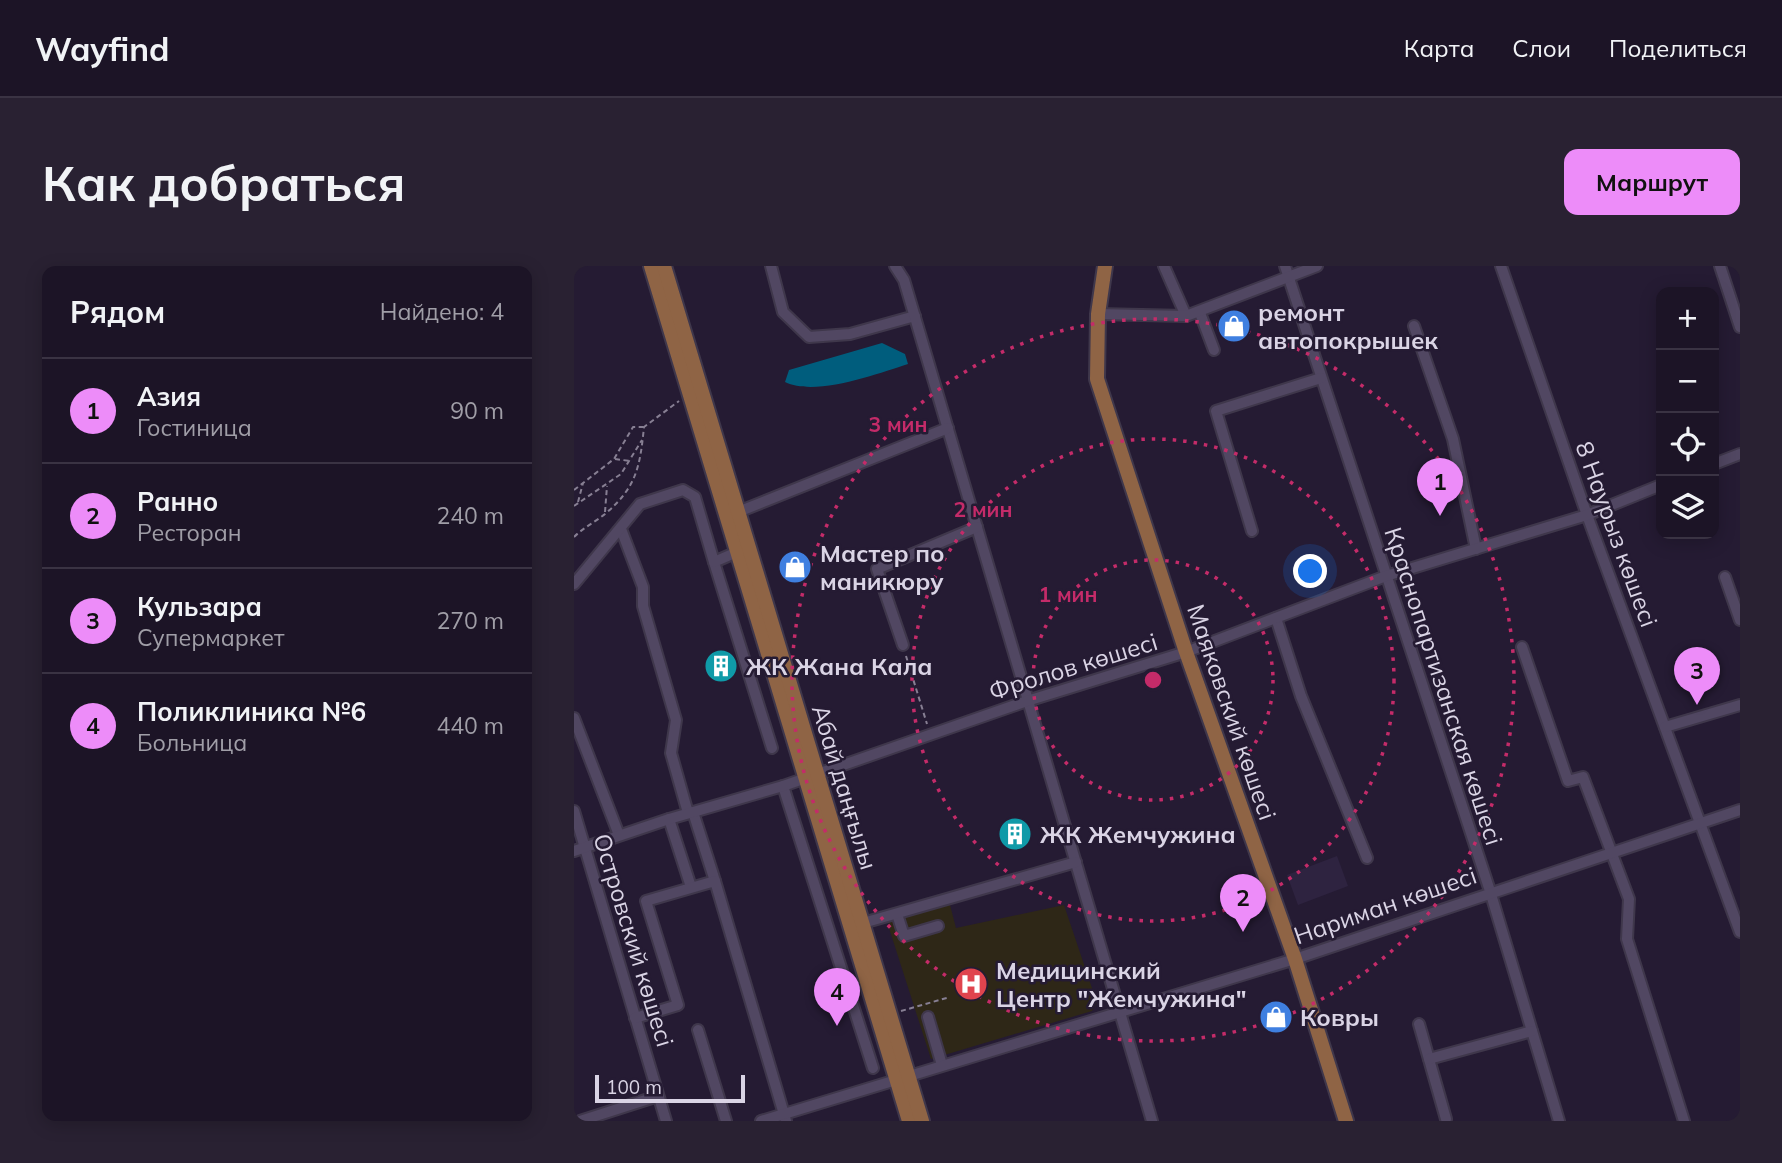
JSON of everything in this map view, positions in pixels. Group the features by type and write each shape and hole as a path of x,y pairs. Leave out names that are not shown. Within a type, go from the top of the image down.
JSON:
{"main road":[{"name":"Абай даңғылы","path":"652,266 737,552 863,923 890,1014 909,1121"},
{"name":"Абай даңғылы","path":"664,266 902,1077 922,1121"},
{"name":"Маяковский көшесі","path":"1105,266 1098,314 1097,379 1186,652 1295,959 1346,1121"}],"street":[{"path":"771,266 783,312 809,337 850,334 915,316"},
{"path":"895,266 904,280 915,316 1152,1121"},
{"path":"1164,266 1186,316"},
{"path":"1098,314 1186,316 1200,313 1287,271 1317,266"},
{"name":"8 Наурыз көшесі","path":"1501,266 1587,514 1740,932"},
{"path":"1720,266 1740,327"},
{"name":"Краснопартизанская көшесі","path":"1287,271 1490,891 1559,1121"},
{"path":"1200,313 1214,350"},
{"path":"1414,326 1452,439 1476,549"},
{"path":"1252,531 1216,411 1321,378"},
{"path":"738,512 948,428"},
{"path":"1719,462 1740,454"},
{"name":"Фролов көшесі","path":"579,850 669,819 783,786 1027,701 1186,652 1386,576 1587,514 1656,487"},
{"path":"574,584 640,504 683,490 691,492 695,497 772,748"},
{"path":"903,645 877,569 977,527"},
{"path":"621,529 643,587 643,606 676,720 671,753 715,881 785,1117"},
{"path":"714,562 737,552"},
{"path":"1725,577 1740,620"},
{"path":"1276,618 1301,696 1367,858"},
{"path":"1522,647 1568,782 1583,777 1629,899 1627,939 1684,1121"},
{"path":"1665,727 1740,705"},
{"path":"574,718 619,835"},
{"path":"783,786 873,1068"},
{"name":"Нариман көшесі","path":"761,1121 785,1117 902,1077 1295,959 1490,891 1740,810"},
{"name":"Островский көшесі","path":"574,811 579,850 666,1121"},
{"path":"669,819 691,887"},
{"path":"863,923 1076,862"},
{"path":"635,1018 678,1005 646,901 715,881"},
{"path":"897,914 904,936 938,926"},
{"path":"928,1017 942,1065"},
{"path":"1419,1024 1446,1119"},
{"path":"698,1030 726,1121"},
{"path":"1429,1059 1532,1031"},
{"path":"580,1121 658,1096"}],"path":[{"path":"574,490 614,459 633,427 644,426 688,394"},
{"path":"574,537 631,488 643,455 644,426"},
{"path":"574,506 607,485 630,461 643,439"},
{"path":"614,459 630,461"},
{"path":"578,503 583,482"},
{"path":"605,513 607,485"},
{"path":"903,645 930,734"},
{"path":"890,1014 950,998"}],"shaded area":[{"path":"1337,856 1348,886 1298,905 1287,875"},
{"path":"950,905 956,928 1064,905 1097,1003 1092,1011 931,1059 888,925 891,920"}],"water":[{"path":"882,343 905,354 908,364 829,386 798,386 785,382 789,370"}],"place":[{"name":"ремонт автопокрышек","path":"1234,326"},
{"name":"Азия","path":"1440,516"},
{"name":"Мастер по маникюру","path":"795,567"},
{"name":"ЖК Жана Кала","path":"721,666"},
{"name":"Кульзара","path":"1697,705"},
{"name":"ЖК Жемчужина","path":"1015,834"},
{"name":"Ранно","path":"1243,932"},
{"name":"Медицинский Центр \"Жемчужина\"","path":"971,984"},
{"name":"Ковры","path":"1276,1017"},
{"name":"Поликлиника №6","path":"837,1026"}]}
